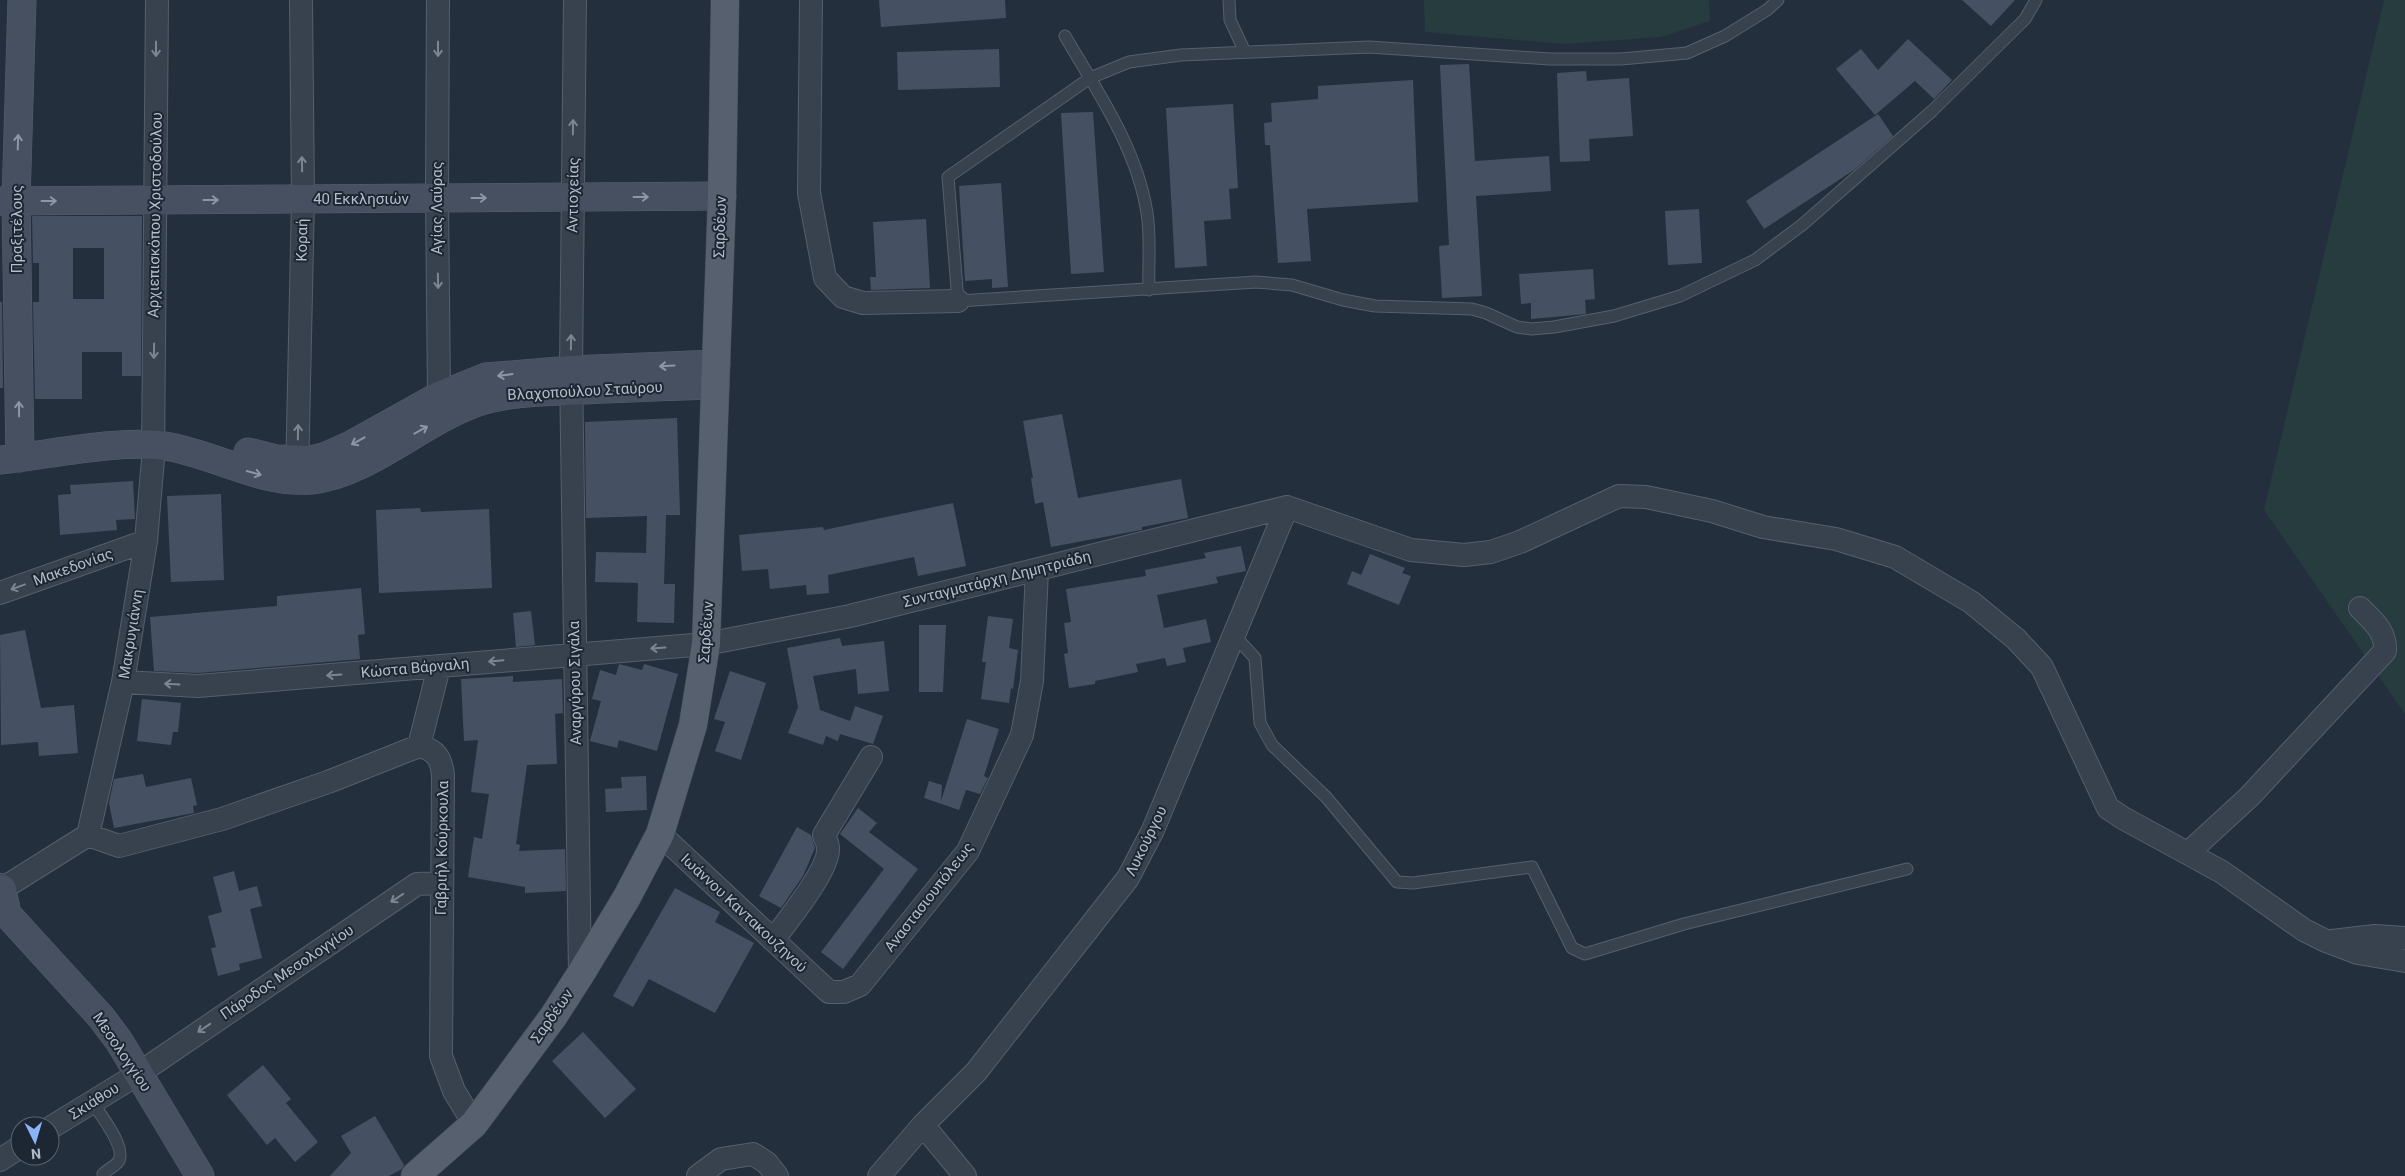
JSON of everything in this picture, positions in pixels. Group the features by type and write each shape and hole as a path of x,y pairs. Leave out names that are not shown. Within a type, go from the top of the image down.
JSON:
{"main road":[{"name":"Σαρδέων","path":"415,1176 474,1124 553,1017 580,975 627,897 660,834 693,724 706,644 722,196 725,0"}],"street":[{"name":"Πραξιτέλους","path":"10,452 8,201 22,0"},
{"name":"Αρχιεπισκόπου Χριστοδούλου","path":"153,437 157,0"},
{"name":"Κοραή","path":"297,470 303,199 301,0"},
{"name":"Αγίας Λαύρας","path":"438,0 437,198 444,405"},
{"name":"Αντιοχείας","path":"571,380 575,0"},
{"path":"811,0 809,194 825,278 843,297 863,303 958,301"},
{"name":"40 Εκκλησιών","path":"8,201 722,196"},
{"name":"Βλαχοπούλου Σταύρου","path":"10,452 113,431 153,437 188,436 277,459 297,470 444,405 486,377 571,380 715,374"},
{"name":"Αναργύρου Σιγάλα","path":"571,380 580,975"},
{"name":"Μακρυγιάννη","path":"88,835 123,682 146,541 153,437"},
{"path":"1287,507 1411,550 1464,555 1490,552 1520,542 1619,496 1646,497 1712,512 1763,527 1836,539 1894,557 1971,602 2016,638 2042,667 2108,808 2222,872 2304,930 2326,942 2358,953 2405,961"},
{"name":"Συνταγματάρχη Δημητριάδη","path":"706,644 850,616 1287,507"},
{"name":"Λυκούργου","path":"879,1176 923,1125 976,1072 1128,878 1153,830 1287,507"},
{"name":"Μακεδονίας","path":"0,593 146,541"},
{"name":"Αναστασιουπόλεως","path":"829,992 844,992 860,985 968,851 1022,735 1032,681 1037,570"},
{"path":"2188,853 2249,797 2385,651 2381,629 2360,608"},
{"name":"Κώστα Βάρναλη","path":"123,682 198,686 706,644"},
{"path":"88,835 119,846 222,819 328,782 419,746 439,667"},
{"name":"Γαβριήλ Κούρκουλα","path":"419,746 436,753 442,762 441,1056 454,1091 474,1124"},
{"path":"772,940 794,914 816,878 828,850 824,835 871,757"},
{"name":"Ιωάννου Καντακουζηνού","path":"660,834 829,992"},
{"name":"Μεσολογγίου","path":"88,835 2,899 101,1016 200,1176"},
{"name":"Πάροδος Μεσολογγίου","path":"138,1074 417,884 441,883"},
{"path":"2326,942 2375,936 2405,938"},
{"name":"Σκιάθου","path":"60,1122 138,1074"},
{"path":"923,1125 965,1176"},
{"path":"698,1176 721,1159 753,1154 767,1163 777,1176"}],"lane":[{"path":"1229,0 1230,20 1245,52"},
{"path":"1778,0 1767,10 1725,36 1687,53 1621,59 1550,59 1370,47 1181,55 1129,62 1090,78 948,177 958,301 1256,282 1292,285 1343,300 1375,306 1472,309 1486,313 1517,328 1532,329 1614,316 1680,296 1755,260 1802,225 1932,111 2025,19 2036,0"},
{"path":"1065,36 1118,127 1138,174 1148,214 1149,290"},
{"path":"1234,635 1255,658 1260,722 1272,745 1326,797 1397,882 1413,883 1532,867 1572,948 1585,954 1684,924 1907,870"},
{"path":"92,1102 120,1146 121,1156 118,1162 102,1174"}],"green space":[{"path":"1424,0 1709,0 1710,21 1661,37 1565,44 1425,32"},
{"path":"2384,0 2405,0 2405,714 2264,510"}],"building":[{"path":"879,0 1005,0 1006,18 881,27"},
{"path":"1962,0 2015,0 1991,26"},
{"path":"1908,39 1952,80 1934,99 1915,81 1875,115 1836,69 1861,49 1878,70"},
{"path":"999,49 1000,87 898,90 897,52"},
{"path":"1469,64 1475,161 1549,156 1551,191 1476,196 1482,296 1442,298 1439,246 1449,245 1440,65"},
{"path":"1586,71 1587,81 1629,78 1633,136 1589,139 1590,161 1560,162 1557,73"},
{"path":"1413,80 1418,202 1307,209 1311,261 1278,263 1270,145 1265,145 1264,123 1272,122 1271,103 1318,99 1318,86"},
{"path":"1233,104 1238,188 1229,189 1231,219 1204,221 1207,266 1175,268 1166,108"},
{"path":"1093,112 1104,272 1071,274 1061,113"},
{"path":"1878,114 1893,136 1854,170 1764,229 1746,201"},
{"path":"1001,183 1008,287 992,288 992,279 965,281 959,186"},
{"path":"1699,209 1702,263 1668,265 1665,211"},
{"path":"32,216 142,216 141,376 122,376 122,352 82,352 82,399 35,399 33,302 39,302 39,263 33,263","holes":["73,248 104,248 104,299 73,299"]},
{"path":"926,219 930,288 871,290 870,277 876,277 873,222"},
{"path":"1593,269 1595,299 1585,300 1586,314 1531,319 1531,303 1521,304 1519,274"},
{"path":"0,302 2,302 3,388 0,388"},
{"path":"1062,414 1078,498 1181,479 1188,518 1142,527 1142,530 1051,547 1043,502 1035,504 1031,478 1033,478 1023,421"},
{"path":"677,418 680,515 666,515 664,584 675,584 674,623 637,622 638,583 595,582 596,552 646,553 647,516 586,518 585,422"},
{"path":"133,481 135,519 116,520 117,530 60,535 58,495 71,494 70,485"},
{"path":"221,494 224,580 171,582 167,496"},
{"path":"953,503 966,566 918,576 914,557 828,575 829,593 807,595 806,585 770,589 768,569 742,571 739,535 823,527 824,530"},
{"path":"420,508 421,512 489,509 492,588 379,593 376,510"},
{"path":"1241,546 1246,571 1216,577 1218,583 1157,595 1164,628 1206,619 1211,642 1183,648 1186,662 1167,666 1165,658 1136,664 1138,672 1095,681 1095,684 1069,688 1064,654 1068,653 1064,623 1071,622 1066,589 1146,576 1145,570 1206,558 1204,553"},
{"path":"1370,554 1405,568 1402,573 1411,576 1399,605 1347,584 1352,571 1361,575"},
{"path":"361,588 365,634 358,635 360,659 198,673 154,671 150,617 277,606 277,596"},
{"path":"531,611 535,645 516,647 513,613"},
{"path":"988,616 1013,619 1009,648 1018,650 1013,689 1011,688 1009,703 981,699 986,662 982,662"},
{"path":"919,625 946,625 943,692 919,692"},
{"path":"25,630 41,708 74,705 78,753 39,756 38,742 1,745 0,635"},
{"path":"840,638 842,646 884,641 889,691 858,694 856,669 813,676 820,710 850,721 855,706 883,716 873,744 840,734 838,741 826,736 823,745 788,733 798,707 787,648"},
{"path":"619,664 642,670 644,664 678,674 657,751 619,740 617,748 590,741 601,701 592,699 600,670 616,675"},
{"path":"730,671 766,683 741,760 715,751 725,722 714,719"},
{"path":"513,676 513,682 562,679 563,713 555,714 557,764 527,765 516,844 520,845 519,851 565,849 566,891 525,893 525,887 468,877 474,837 482,839 489,794 471,792 478,740 464,741 461,679"},
{"path":"142,699 181,703 178,732 173,732 171,745 137,741"},
{"path":"967,719 999,729 984,776 988,778 980,794 966,790 959,810 924,798 929,781 942,785 941,801"},
{"path":"143,774 146,787 191,778 197,805 193,806 194,813 114,828 109,803 114,779"},
{"path":"646,776 647,810 606,812 605,789 622,788 621,777"},
{"path":"858,808 877,823 869,832 918,869 843,969 821,952 884,869 840,834"},
{"path":"797,827 811,835 815,848 803,876 781,908 759,896"},
{"path":"234,871 239,891 257,886 262,906 250,909 262,958 239,964 240,970 218,976 211,948 216,947 208,916 222,912 213,877"},
{"path":"675,888 720,912 715,922 754,943 715,1013 649,979 633,1007 613,996"},
{"path":"583,1032 636,1089 605,1118 552,1061"},
{"path":"263,1065 291,1099 286,1103 318,1142 295,1162 275,1138 267,1145 227,1095"},
{"path":"375,1116 404,1165 402,1169 389,1176 330,1176 351,1153 341,1136"}]}
